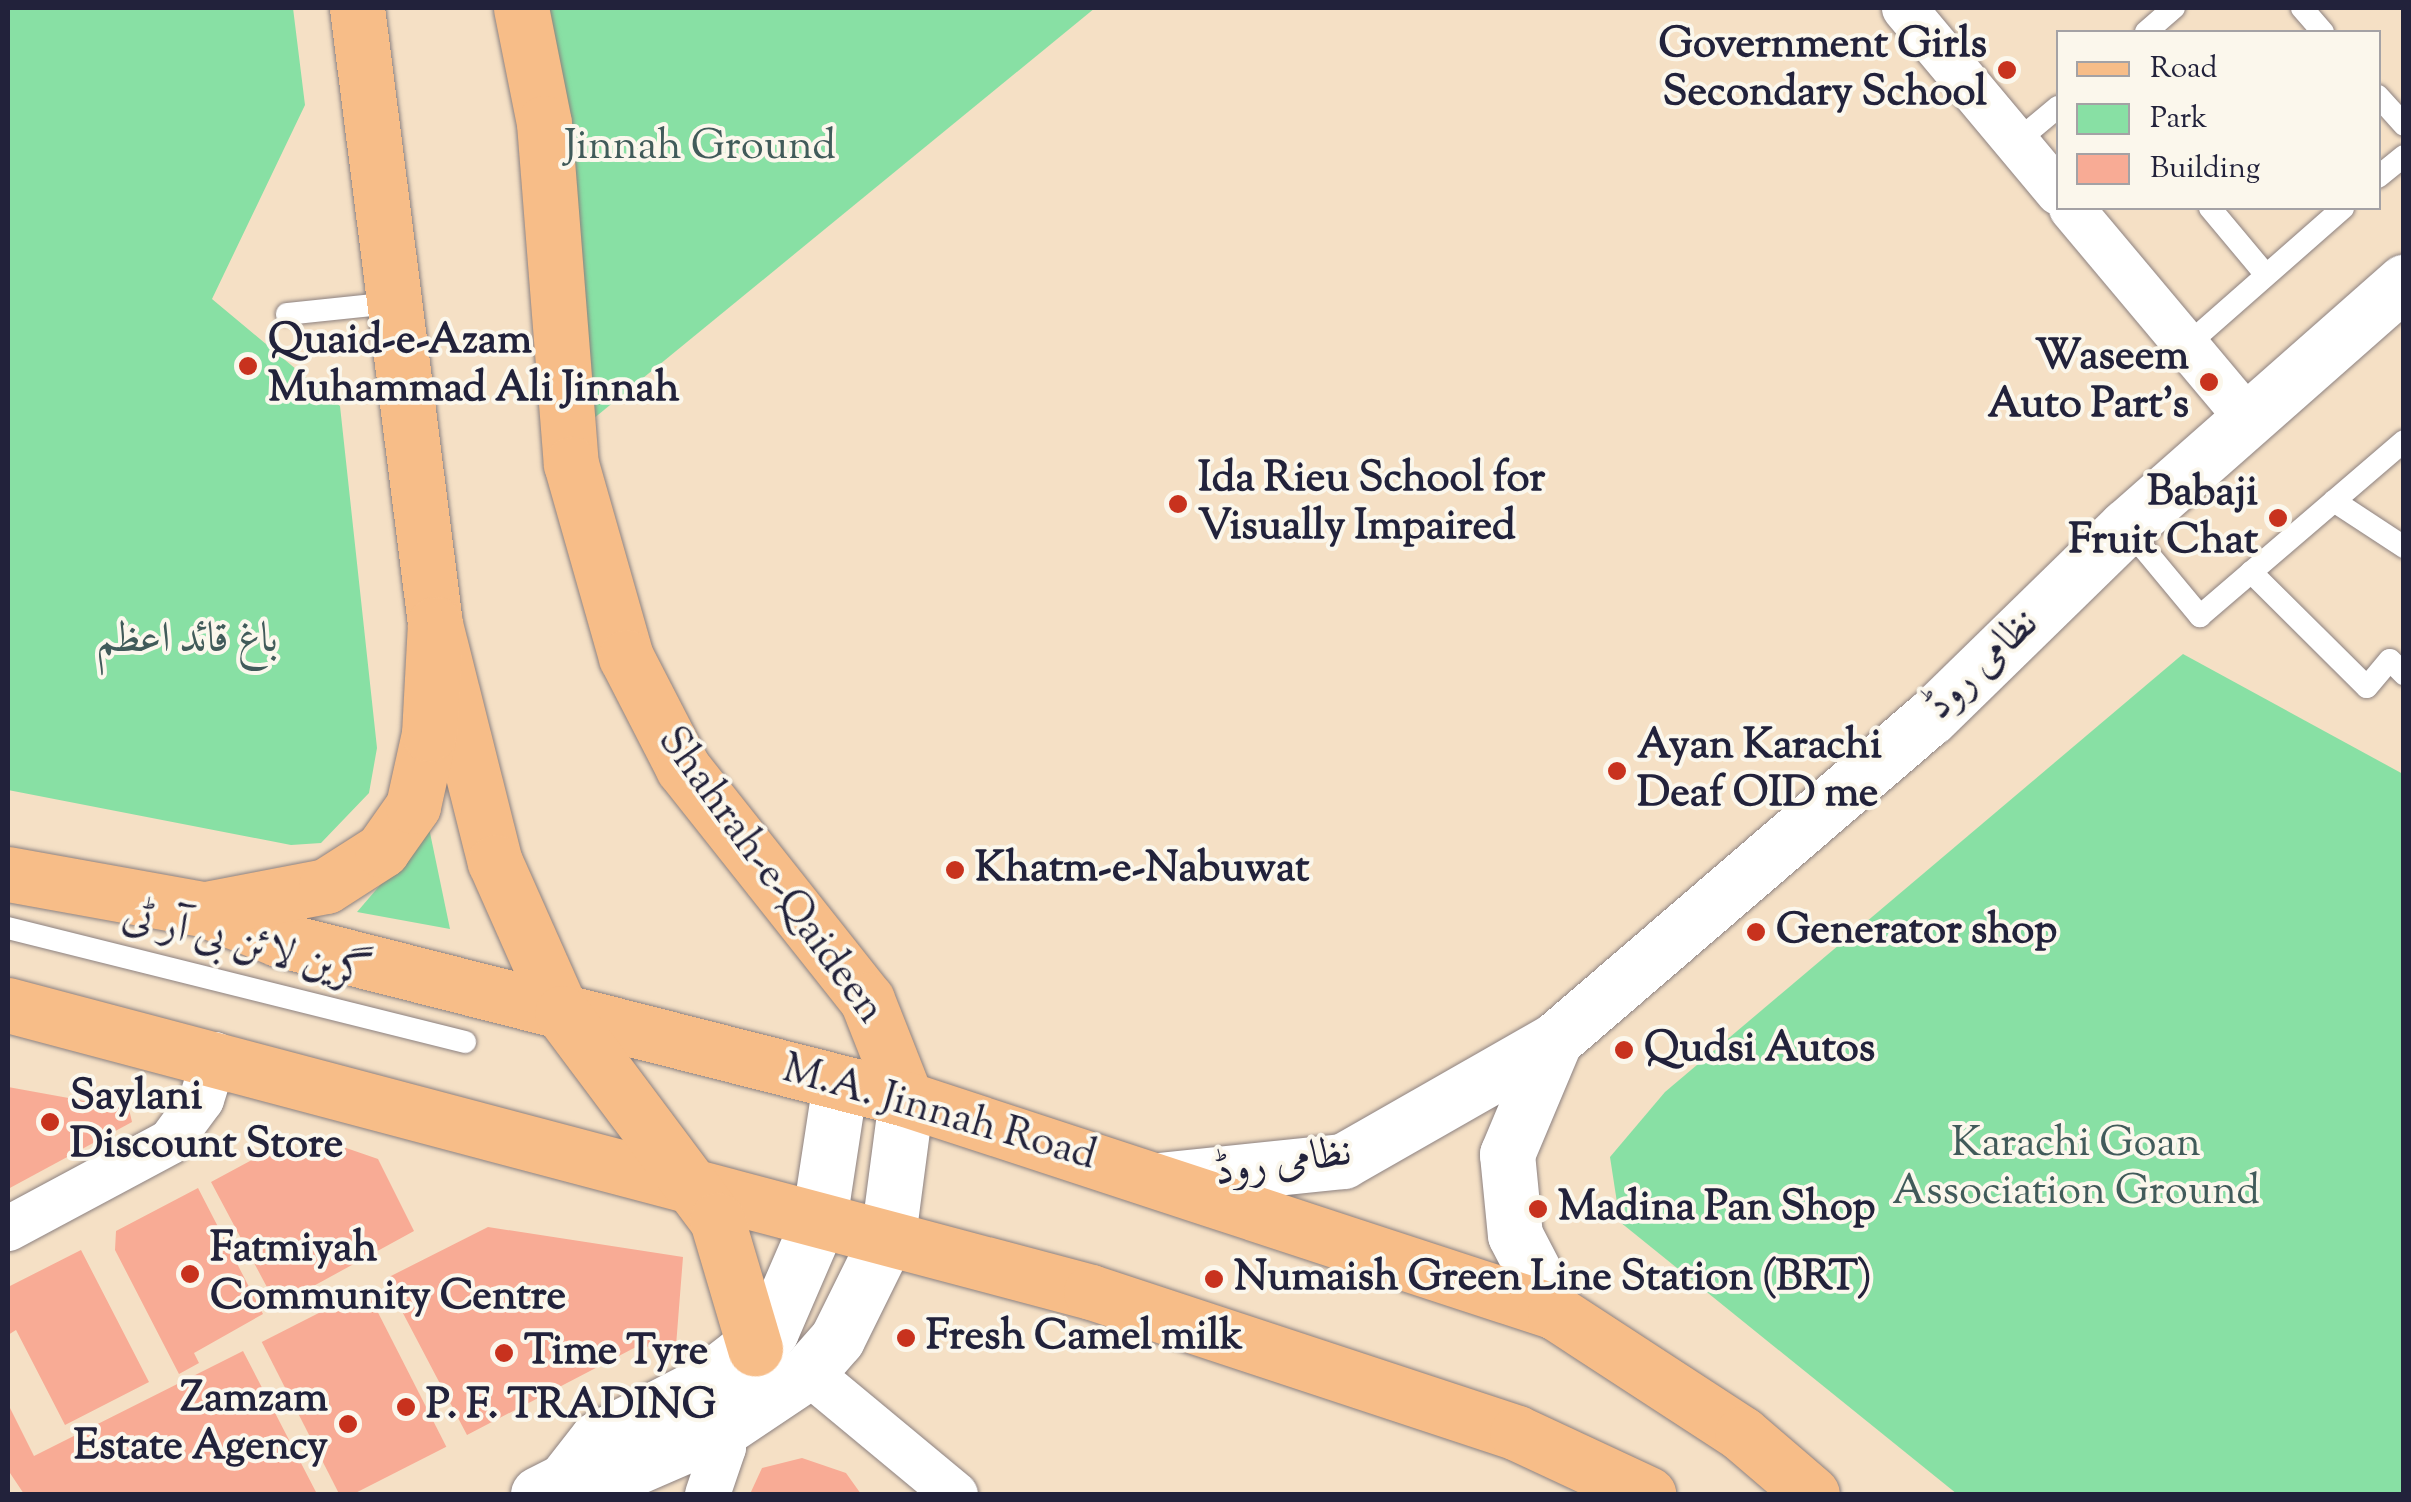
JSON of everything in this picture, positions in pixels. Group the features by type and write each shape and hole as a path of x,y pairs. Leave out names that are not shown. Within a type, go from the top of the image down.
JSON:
{"main road":[{"path":"357,8 390,304 436,624 495,862 562,1013 698,1187 736,1260 755,1348"},
{"name":"Shahrah-e-Qaideen","path":"520,8 544,123 572,464 626,657 683,768 867,1000 906,1099"},
{"path":"203,909 326,886 382,850 413,806 429,734 436,624"},
{"name":"M.A. Jinnah Road","path":"8,874 203,909 278,939 906,1099 1555,1312 1742,1434 1812,1494"},
{"path":"8,1005 215,1054 888,1236 1442,1406 1574,1455 1648,1494"}],"street":[{"path":"1904,8 2056,190"},
{"path":"2073,210 2248,419"},
{"name":"نظامی روڈ","path":"1160,1180 1343,1161 1555,1040 1930,718 2126,527 2404,282"},
{"name":"نظامی روڈ","path":"1555,1040 1507,1154 1515,1235 1555,1312"},
{"path":"8,1228 170,1141 200,1099 215,1054"},
{"path":"707,1494 710,1408 786,1308 819,1220 840,1083"},
{"path":"551,1487 597,1439 710,1408 808,1372 837,1339 888,1236 906,1099"},
{"path":"808,1372 955,1494"}],"lane":[{"path":"2148,30 2174,8"},
{"path":"2302,8 2320,30"},
{"path":"2381,99 2404,125"},
{"path":"2016,142 2056,109"},
{"path":"2381,175 2404,156"},
{"path":"2212,210 2266,275"},
{"path":"2186,346 2333,211"},
{"path":"288,314 390,304"},
{"path":"2126,527 2200,616 2404,441"},
{"path":"2334,501 2404,547"},
{"path":"2251,572 2368,687 2390,660 2404,674"},
{"name":"گرین لائن بی آر ٹی","path":"8,928 465,1042"}],"green space":[{"name":"باغ قائد اعظم","path":"8,8 293,8 305,105 212,299 340,406 377,748 369,793 321,843 291,845 8,790"},
{"name":"Jinnah Ground","path":"548,8 1095,8 582,428"},
{"name":"Karachi Goan Association Ground","path":"2183,654 2403,774 2403,1494 1957,1494 1620,1222 1610,1157 1665,1092"},
{"path":"429,828 450,929 357,912"}],"building":[{"path":"8,1087 129,1109 132,1122 8,1189"},
{"path":"289,1140 297,1156 323,1140 378,1159 414,1231 277,1306 211,1182"},
{"path":"198,1188 263,1314 194,1353 199,1363 179,1374 115,1250 116,1231"},
{"path":"488,1227 683,1257 676,1346 636,1347 467,1435 385,1279"},
{"path":"81,1250 149,1382 65,1425 16,1330 8,1335 8,1287"},
{"path":"366,1289 446,1447 354,1494 339,1494 262,1342"},
{"path":"243,1351 317,1494 24,1494 8,1470 8,1404 34,1456"},
{"path":"802,1458 846,1473 861,1494 750,1494 762,1468"}],"place":[{"name":"Government Girls Secondary School","path":"2007,70"},
{"name":"Quaid-e-Azam Muhammad Ali Jinnah","path":"248,366"},
{"name":"Waseem Auto Part's","path":"2209,382"},
{"name":"Ida Rieu School for Visually Impaired","path":"1178,504"},
{"name":"Babaji Fruit Chat","path":"2278,518"},
{"name":"Ayan Karachi Deaf OID me","path":"1617,771"},
{"name":"Khatm-e-Nabuwat","path":"955,870"},
{"name":"Generator shop","path":"1756,932"},
{"name":"Qudsi Autos","path":"1624,1050"},
{"name":"Saylani Discount Store","path":"50,1122"},
{"name":"Madina Pan Shop","path":"1538,1209"},
{"name":"Fatmiyah Community Centre","path":"190,1274"},
{"name":"Numaish Green Line Station (BRT)","path":"1214,1279"},
{"name":"Fresh Camel milk","path":"906,1338"},
{"name":"Time Tyre","path":"504,1353"},
{"name":"P. F. TRADING","path":"406,1407"},
{"name":"Zamzam Estate Agency","path":"348,1424"}]}
